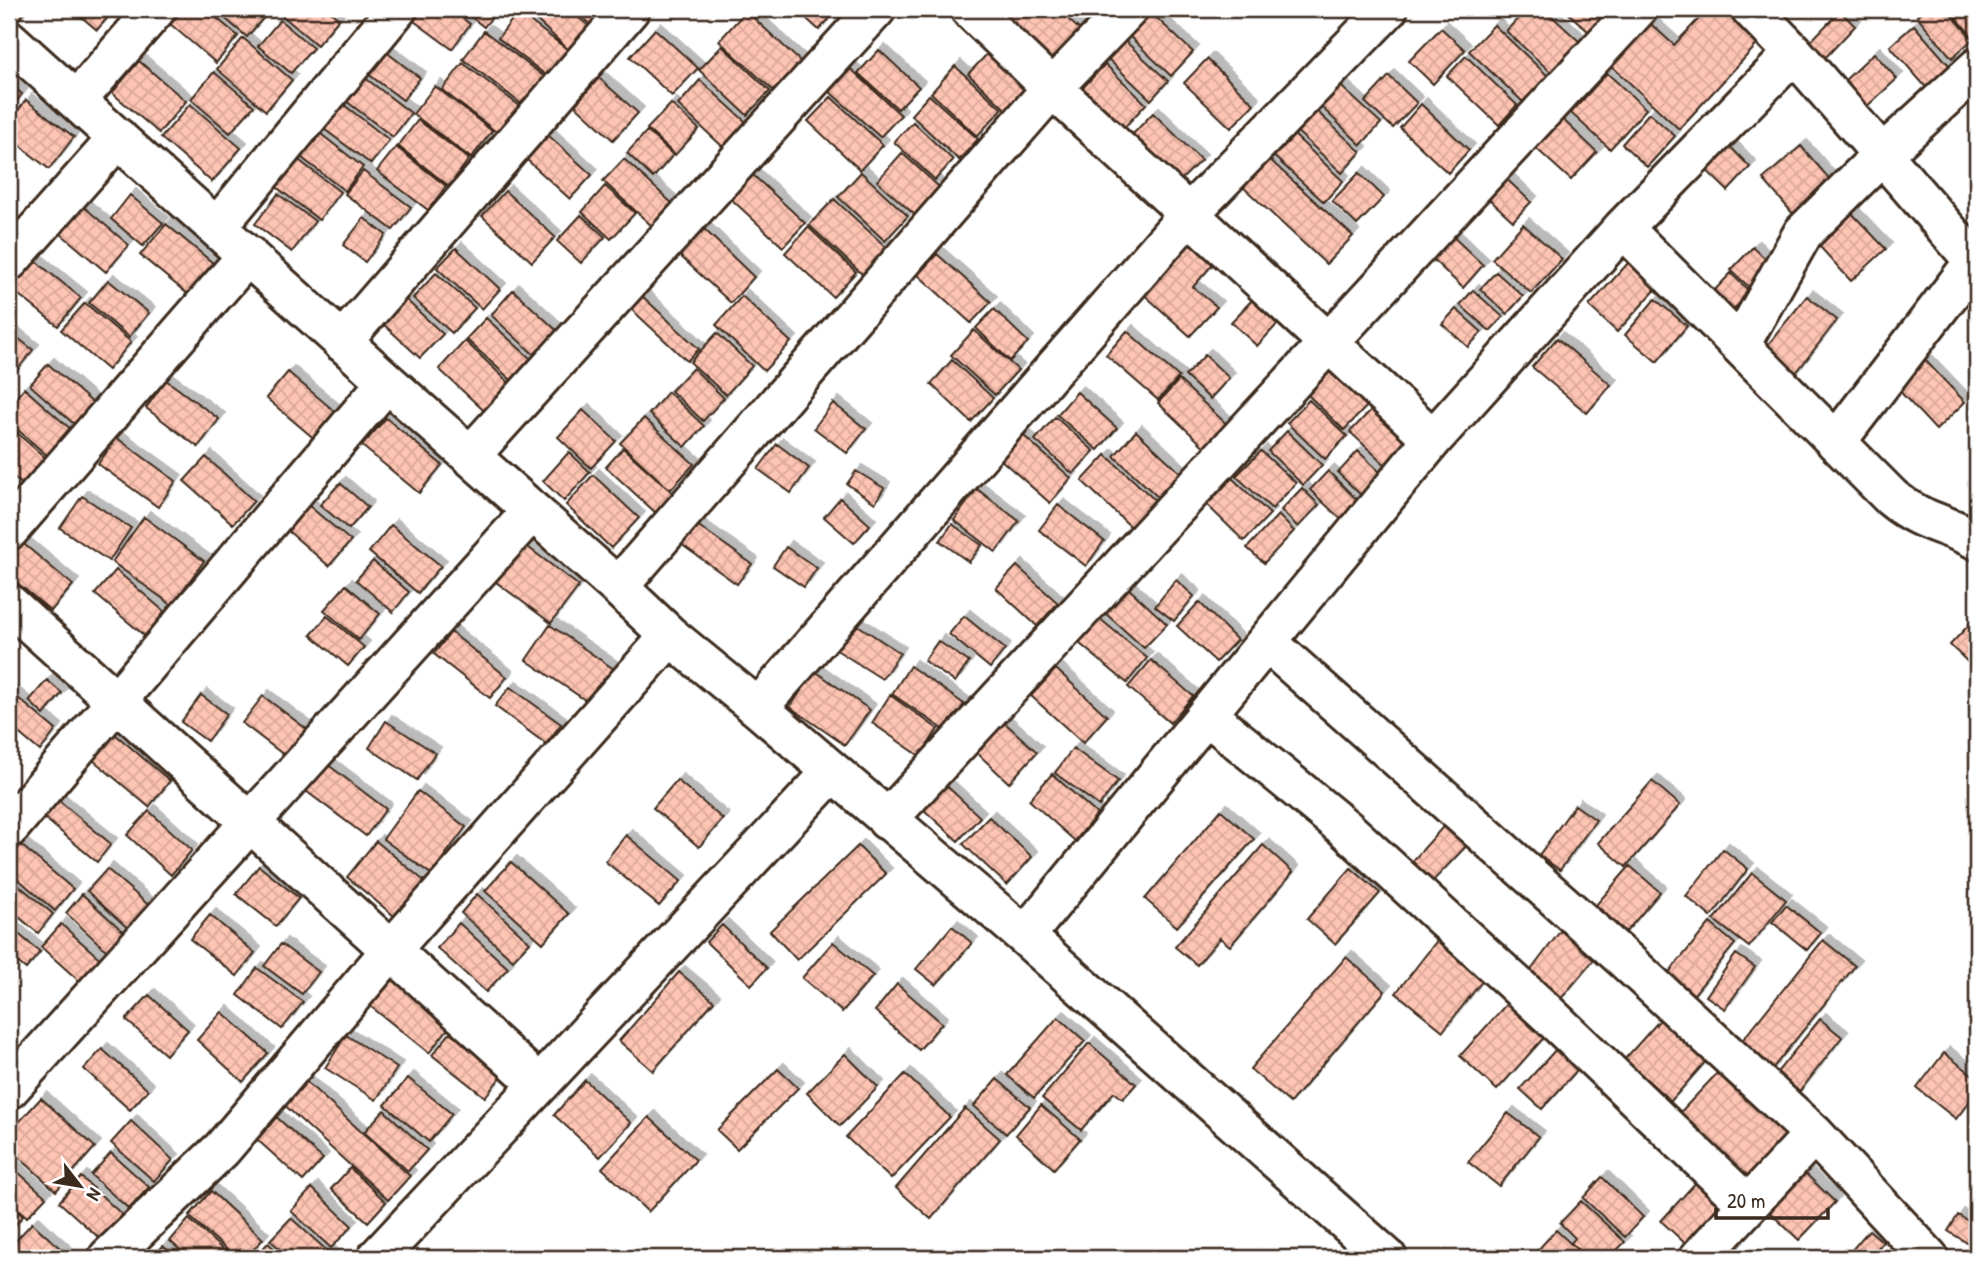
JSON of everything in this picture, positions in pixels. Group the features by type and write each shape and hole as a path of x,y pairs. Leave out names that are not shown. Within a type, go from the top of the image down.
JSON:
{"street":[{"path":"77,100 156,9"},
{"path":"217,227 397,9"},
{"path":"342,342 630,9"},
{"path":"470,456 876,9"},
{"path":"970,9 1433,439"},
{"path":"618,587 1052,88 1128,9"},
{"path":"758,708 1189,214 1388,9"},
{"path":"887,820 1637,9"},
{"path":"1751,9 1794,53 1881,156 1976,261 1836,442"},
{"path":"9,40 670,636 1025,936 1387,1258"},
{"path":"1025,936 1433,439 1623,228 1794,53"},
{"path":"1740,345 1803,233 1881,156 1977,68"},
{"path":"9,261 118,138"},
{"path":"1623,228 1908,512 1977,540"},
{"path":"9,530 248,255"},
{"path":"9,828 387,382"},
{"path":"9,1089 532,511"},
{"path":"9,604 540,1084"},
{"path":"108,1258 222,1149 391,950 670,636"},
{"path":"1267,642 1622,957 1814,1134 1929,1258"},
{"path":"1207,715 1346,829 1546,1012 1748,1205"},
{"path":"389,1254 540,1084 832,772"},
{"path":"1699,1258 1814,1134"}],"building":[{"path":"9,9 28,9 18,20"},
{"path":"72,9 115,9 97,30"},
{"path":"183,9 206,9 238,36 216,63 170,24"},
{"path":"214,9 271,9 247,37"},
{"path":"281,9 327,9 339,19 317,45 278,12"},
{"path":"423,9 450,9 470,24 452,49 414,21"},
{"path":"461,9 498,9 484,27"},
{"path":"544,9 569,9 591,28 570,51 535,19"},
{"path":"574,9 605,9 591,25"},
{"path":"796,9 838,9 819,30"},
{"path":"1000,9 1057,9 1080,30 1050,62 996,12"},
{"path":"1143,9 1147,9 1193,52 1171,76 1123,30"},
{"path":"1527,9 1544,9 1581,43 1553,74 1506,31"},
{"path":"1564,9 1613,9 1591,34"},
{"path":"1708,9 1731,9 1763,38 1679,129 1603,58 1642,16 1674,45"},
{"path":"1926,9 1946,9 1973,39 1952,58 1917,16"},
{"path":"1949,9 1973,9 1977,14 1977,42"},
{"path":"746,11 801,62 774,91 719,41"},
{"path":"1840,11 1855,26 1824,59 1808,44"},
{"path":"518,12 572,53 551,79 498,38"},
{"path":"280,20 313,48 291,73 258,46"},
{"path":"1494,25 1548,76 1523,102 1469,51"},
{"path":"1914,25 1955,72 1931,93 1890,46"},
{"path":"1441,28 1465,50 1433,84 1409,61"},
{"path":"655,29 698,68 672,96 630,57"},
{"path":"484,31 546,78 524,106 463,59"},
{"path":"243,38 292,80 266,111 217,69"},
{"path":"1123,39 1168,81 1151,100 1106,57"},
{"path":"722,46 770,91 747,115 699,70"},
{"path":"381,48 420,78 403,100 364,71"},
{"path":"992,49 1039,93 1015,118 968,74"},
{"path":"879,50 919,87 898,109 858,73"},
{"path":"1874,53 1897,79 1865,108 1842,83"},
{"path":"1466,56 1517,105 1499,125 1447,76"},
{"path":"1207,59 1254,104 1231,128 1184,83"},
{"path":"139,61 186,101 159,133 112,93"},
{"path":"463,63 525,110 504,138 442,90"},
{"path":"1105,64 1146,104 1119,133 1078,93"},
{"path":"955,66 1002,109 977,136 931,93"},
{"path":"851,69 901,115 880,137 830,92"},
{"path":"214,72 254,106 230,133 191,99"},
{"path":"1607,73 1646,109 1610,149 1571,113"},
{"path":"360,74 411,113 393,137 341,97"},
{"path":"1389,76 1417,103 1393,128 1365,102"},
{"path":"599,78 638,113 613,140 575,105"},
{"path":"1333,79 1381,123 1361,145 1314,100"},
{"path":"700,80 746,122 723,147 678,105"},
{"path":"9,83 22,94 9,111"},
{"path":"435,86 492,131 471,158 413,114"},
{"path":"929,95 978,139 959,160 911,115"},
{"path":"831,97 883,145 860,170 808,121"},
{"path":"26,100 74,137 49,169 9,137 9,123"},
{"path":"190,104 241,148 212,182 161,138"},
{"path":"343,104 389,140 371,164 324,129"},
{"path":"671,104 699,129 675,155 647,129"},
{"path":"1421,104 1469,150 1448,173 1400,128"},
{"path":"1311,106 1361,152 1342,173 1292,127"},
{"path":"1555,112 1597,152 1571,180 1528,141"},
{"path":"1153,113 1201,160 1180,181 1132,135"},
{"path":"1649,113 1675,136 1647,167 1622,144"},
{"path":"418,120 469,159 449,186 398,146"},
{"path":"913,122 953,160 935,180 894,142"},
{"path":"312,127 363,167 345,191 293,151"},
{"path":"647,131 673,155 653,178 627,153"},
{"path":"1290,131 1343,181 1324,202 1270,153"},
{"path":"548,135 592,175 570,199 526,159"},
{"path":"1721,137 1750,167 1728,191 1697,161"},
{"path":"1801,146 1832,182 1794,215 1763,179"},
{"path":"396,147 446,186 428,210 377,171"},
{"path":"902,153 951,198 926,225 877,181"},
{"path":"291,154 340,192 319,220 270,182"},
{"path":"1268,158 1353,236 1326,264 1242,186"},
{"path":"624,159 674,205 653,227 603,181"},
{"path":"1496,169 1531,202 1513,221 1478,189"},
{"path":"363,171 411,207 393,230 345,194"},
{"path":"861,172 908,216 885,241 838,197"},
{"path":"1359,173 1384,197 1357,225 1332,201"},
{"path":"753,175 805,223 783,247 731,199"},
{"path":"605,186 635,213 611,239 582,212"},
{"path":"505,191 555,237 532,262 482,216"},
{"path":"278,194 315,221 292,252 255,224"},
{"path":"130,195 163,223 143,246 111,219"},
{"path":"834,199 887,248 863,275 809,225"},
{"path":"1845,206 1886,249 1851,281 1812,238"},
{"path":"84,207 129,245 106,272 61,234"},
{"path":"581,215 605,237 581,263 557,241"},
{"path":"364,218 386,235 365,262 343,245"},
{"path":"166,224 214,264 189,295 140,255"},
{"path":"1523,224 1562,259 1531,293 1492,259"},
{"path":"808,227 856,272 833,297 785,253"},
{"path":"703,228 754,277 731,303 678,254"},
{"path":"1447,231 1483,265 1463,288 1426,253"},
{"path":"1190,233 1218,258 1193,287 1217,307 1190,336 1140,291"},
{"path":"1753,247 1772,265 1751,289 1731,270"},
{"path":"456,248 500,289 482,309 437,268"},
{"path":"27,254 81,298 58,326 9,287 9,276"},
{"path":"937,254 991,302 971,323 918,275"},
{"path":"1630,261 1658,287 1617,332 1589,306"},
{"path":"1496,272 1523,296 1507,314 1480,289"},
{"path":"436,273 475,308 452,333 413,298"},
{"path":"1731,273 1750,292 1731,312 1712,293"},
{"path":"108,280 149,313 129,337 89,303"},
{"path":"513,290 564,337 541,361 491,315"},
{"path":"1473,290 1503,317 1490,331 1460,305"},
{"path":"641,295 699,349 687,361 630,308"},
{"path":"742,296 791,342 764,371 716,325"},
{"path":"1256,296 1282,319 1257,346 1231,322"},
{"path":"1807,296 1837,320 1792,378 1761,353"},
{"path":"403,297 443,334 420,358 381,322"},
{"path":"1655,299 1687,326 1657,362 1625,335"},
{"path":"85,303 131,342 108,370 61,330"},
{"path":"994,309 1028,342 1010,361 976,328"},
{"path":"1456,309 1482,332 1468,347 1442,324"},
{"path":"486,318 531,359 511,380 466,339"},
{"path":"974,330 1018,370 995,395 951,355"},
{"path":"9,331 33,350 9,380"},
{"path":"1127,331 1179,377 1158,400 1106,355"},
{"path":"717,333 752,366 726,395 690,362"},
{"path":"1557,338 1611,385 1587,413 1532,367"},
{"path":"465,341 519,392 493,419 439,369"},
{"path":"1205,355 1229,378 1210,399 1185,376"},
{"path":"1923,358 1965,402 1936,430 1894,385"},
{"path":"952,360 993,398 971,422 931,384"},
{"path":"48,364 101,410 82,431 30,385"},
{"path":"693,368 724,398 703,421 671,391"},
{"path":"1331,368 1369,404 1344,430 1307,394"},
{"path":"288,372 345,420 323,446 266,398"},
{"path":"166,380 219,419 198,447 146,408"},
{"path":"1179,380 1233,430 1211,453 1158,403"},
{"path":"24,388 82,439 59,466 9,422 9,406"},
{"path":"668,392 704,426 685,447 649,414"},
{"path":"1077,392 1117,428 1098,450 1057,415"},
{"path":"1309,400 1347,436 1325,459 1287,423"},
{"path":"833,403 866,429 847,453 814,428"},
{"path":"1373,408 1412,444 1389,468 1350,432"},
{"path":"583,410 616,441 591,468 558,437"},
{"path":"1055,417 1094,451 1073,474 1035,440"},
{"path":"386,418 442,465 419,493 362,446"},
{"path":"644,418 694,464 670,490 620,443"},
{"path":"9,426 56,467 33,494 9,473"},
{"path":"1014,427 1071,478 1050,503 992,452"},
{"path":"1136,431 1184,476 1162,501 1114,456"},
{"path":"1287,431 1322,465 1303,485 1268,451"},
{"path":"117,438 176,481 158,507 98,464"},
{"path":"777,444 809,468 791,493 758,469"},
{"path":"623,448 674,494 656,513 606,467"},
{"path":"1261,451 1296,483 1272,509 1236,476"},
{"path":"1358,451 1384,476 1363,497 1338,473"},
{"path":"569,452 590,472 564,501 543,481"},
{"path":"1106,455 1157,502 1132,528 1082,481"},
{"path":"206,457 254,501 233,524 184,481"},
{"path":"856,471 884,488 875,503 847,484"},
{"path":"1328,471 1361,504 1344,522 1310,490"},
{"path":"593,475 639,518 611,548 566,505"},
{"path":"1232,478 1270,514 1244,541 1207,505"},
{"path":"340,483 368,507 349,529 320,505"},
{"path":"1302,488 1319,505 1298,527 1281,510"},
{"path":"977,489 1019,521 996,552 954,520"},
{"path":"82,496 131,528 109,561 60,528"},
{"path":"840,498 870,525 854,543 824,517"},
{"path":"302,500 351,541 329,566 281,525"},
{"path":"1058,505 1104,541 1086,566 1039,530"},
{"path":"1278,515 1294,531 1264,563 1247,548"},
{"path":"144,517 204,561 172,605 112,562"},
{"path":"693,522 752,564 737,584 678,542"},
{"path":"952,524 982,545 969,562 940,541"},
{"path":"391,525 441,566 418,593 369,552"},
{"path":"516,538 579,586 551,623 488,576"},
{"path":"19,540 73,585 51,611 9,576 9,552"},
{"path":"786,547 817,568 804,587 773,566"},
{"path":"373,561 409,592 393,612 356,580"},
{"path":"1017,566 1058,603 1037,626 996,588"},
{"path":"116,570 166,613 146,637 95,594"},
{"path":"1176,580 1194,596 1174,621 1155,606"},
{"path":"346,585 380,614 359,640 324,610"},
{"path":"1127,587 1167,624 1144,648 1104,612"},
{"path":"1199,602 1237,640 1216,662 1177,626"},
{"path":"327,616 364,647 348,666 311,635"},
{"path":"964,616 1005,649 990,668 949,634"},
{"path":"1977,616 1977,663 1973,667 1950,645"},
{"path":"1099,618 1147,658 1127,683 1079,643"},
{"path":"853,622 900,653 882,679 835,649"},
{"path":"550,625 621,674 597,708 526,660"},
{"path":"451,632 507,677 490,698 434,654"},
{"path":"938,641 969,662 955,682 924,661"},
{"path":"1151,660 1193,696 1170,723 1128,687"},
{"path":"910,666 964,704 946,731 892,694"},
{"path":"1056,669 1107,716 1083,743 1031,696"},
{"path":"815,671 870,710 845,745 790,707"},
{"path":"47,680 62,693 44,715 29,701"},
{"path":"510,687 561,724 546,744 495,706"},
{"path":"11,692 56,730 40,751 9,725"},
{"path":"201,695 227,714 207,741 181,722"},
{"path":"890,695 938,729 920,756 872,723"},
{"path":"263,696 309,731 288,758 242,723"},
{"path":"386,721 435,753 417,780 369,748"},
{"path":"1004,722 1037,752 1009,783 976,752"},
{"path":"115,734 170,781 149,807 93,760"},
{"path":"1073,748 1118,781 1099,806 1055,773"},
{"path":"327,764 386,809 366,836 306,791"},
{"path":"934,774 980,817 958,841 912,799"},
{"path":"1052,774 1097,814 1075,841 1029,800"},
{"path":"677,780 723,819 699,847 653,808"},
{"path":"1652,781 1680,805 1626,867 1598,843"},
{"path":"418,791 466,827 431,874 383,839"},
{"path":"51,794 111,844 97,862 36,811"},
{"path":"1575,805 1596,820 1560,870 1539,855"},
{"path":"1221,810 1254,839 1177,927 1145,899"},
{"path":"149,811 192,850 171,875 127,835"},
{"path":"989,817 1032,857 1007,885 963,844"},
{"path":"1448,821 1472,840 1433,881 1411,863"},
{"path":"626,835 681,881 659,906 605,861"},
{"path":"376,841 429,885 399,920 347,877"},
{"path":"21,845 73,889 55,911 9,871 9,860"},
{"path":"1263,845 1293,872 1230,946 1220,938 1197,965 1175,947"},
{"path":"858,846 886,874 797,960 770,931"},
{"path":"1723,849 1748,869 1711,917 1686,896"},
{"path":"511,862 569,914 543,943 485,891"},
{"path":"259,866 299,898 276,926 236,894"},
{"path":"1630,866 1660,892 1626,932 1596,905"},
{"path":"1351,868 1380,893 1335,944 1307,919"},
{"path":"107,869 153,909 132,932 87,891"},
{"path":"1752,873 1786,900 1749,947 1714,920"},
{"path":"9,877 53,914 38,933 9,909"},
{"path":"82,894 125,933 108,952 66,913"},
{"path":"477,894 530,942 513,960 461,913"},
{"path":"1786,905 1821,933 1807,950 1772,922"},
{"path":"210,915 255,953 237,976 190,939"},
{"path":"1568,921 1603,949 1559,1001 1528,974"},
{"path":"459,923 508,968 486,992 437,948"},
{"path":"1710,923 1735,944 1686,1004 1660,983"},
{"path":"61,924 106,964 86,987 41,947"},
{"path":"722,925 767,968 751,985 706,942"},
{"path":"9,926 40,952 26,969 9,955"},
{"path":"952,926 972,943 936,985 916,969"},
{"path":"1439,938 1486,976 1443,1031 1396,993"},
{"path":"1823,940 1855,966 1768,1074 1736,1048"},
{"path":"833,942 873,976 842,1012 802,978"},
{"path":"281,944 319,972 302,994 264,966"},
{"path":"1736,954 1755,967 1725,1009 1706,996"},
{"path":"1346,957 1385,991 1290,1103 1250,1069"},
{"path":"257,968 303,1002 282,1029 238,995"},
{"path":"389,970 453,1022 429,1053 364,1001"},
{"path":"679,972 714,1001 653,1071 619,1041"},
{"path":"897,984 942,1023 919,1050 875,1011"},
{"path":"149,995 188,1030 166,1055 126,1020"},
{"path":"1510,1000 1548,1033 1497,1090 1460,1056"},
{"path":"222,1012 268,1053 243,1082 197,1040"},
{"path":"1667,1012 1713,1053 1671,1101 1624,1060"},
{"path":"1058,1017 1085,1041 1034,1098 1007,1075"},
{"path":"1820,1019 1842,1037 1797,1095 1774,1076"},
{"path":"455,1027 507,1069 485,1097 432,1055"},
{"path":"346,1035 397,1068 376,1100 325,1068"},
{"path":"1089,1043 1136,1084 1123,1099 1114,1092 1081,1130 1042,1098"},
{"path":"1558,1047 1580,1067 1542,1109 1520,1089"},
{"path":"102,1049 148,1090 130,1110 84,1069"},
{"path":"1944,1053 1977,1078 1977,1091 1956,1119 1917,1088"},
{"path":"845,1054 878,1087 840,1126 807,1093"},
{"path":"1722,1068 1799,1142 1751,1191 1674,1119"},
{"path":"778,1069 798,1088 737,1149 717,1130"},
{"path":"905,1074 950,1117 891,1179 846,1137"},
{"path":"301,1077 410,1176 388,1200 280,1101"},
{"path":"408,1078 452,1114 429,1142 385,1105"},
{"path":"997,1079 1030,1107 1006,1134 974,1106"},
{"path":"585,1080 631,1123 600,1157 554,1115"},
{"path":"41,1098 95,1147 56,1191 9,1148 9,1133"},
{"path":"1041,1105 1080,1139 1054,1169 1016,1135"},
{"path":"965,1108 1000,1139 931,1219 896,1188"},
{"path":"384,1110 427,1150 408,1171 364,1132"},
{"path":"1508,1113 1539,1137 1499,1186 1468,1162"},
{"path":"273,1114 323,1159 303,1181 253,1136"},
{"path":"649,1117 696,1160 648,1212 602,1168"},
{"path":"131,1121 173,1160 154,1181 111,1143"},
{"path":"111,1153 149,1187 129,1209 91,1175"},
{"path":"9,1164 46,1197 27,1217 9,1201"},
{"path":"350,1168 386,1202 368,1222 331,1189"},
{"path":"1803,1171 1835,1202 1799,1240 1766,1209"},
{"path":"81,1177 128,1220 106,1244 59,1202"},
{"path":"1602,1177 1643,1217 1625,1237 1583,1198"},
{"path":"1698,1180 1726,1207 1689,1247 1661,1221"},
{"path":"312,1188 352,1226 331,1248 291,1211"},
{"path":"211,1191 263,1239 246,1258 236,1258 189,1216"},
{"path":"1581,1201 1625,1242 1609,1258 1588,1258 1571,1243 1575,1238 1560,1223"},
{"path":"9,1204 23,1216 9,1232"},
{"path":"1958,1215 1977,1226 1977,1238 1972,1246 1948,1231"},
{"path":"291,1218 335,1258 290,1258 270,1240"},
{"path":"189,1219 232,1258 189,1258 170,1241"},
{"path":"32,1223 71,1258 16,1258 9,1252 9,1248"},
{"path":"1556,1230 1586,1258 1543,1258 1536,1252"},
{"path":"1869,1230 1883,1242 1870,1258 1845,1258"},
{"path":"268,1243 284,1258 254,1258"},
{"path":"163,1246 176,1258 152,1258"}]}
